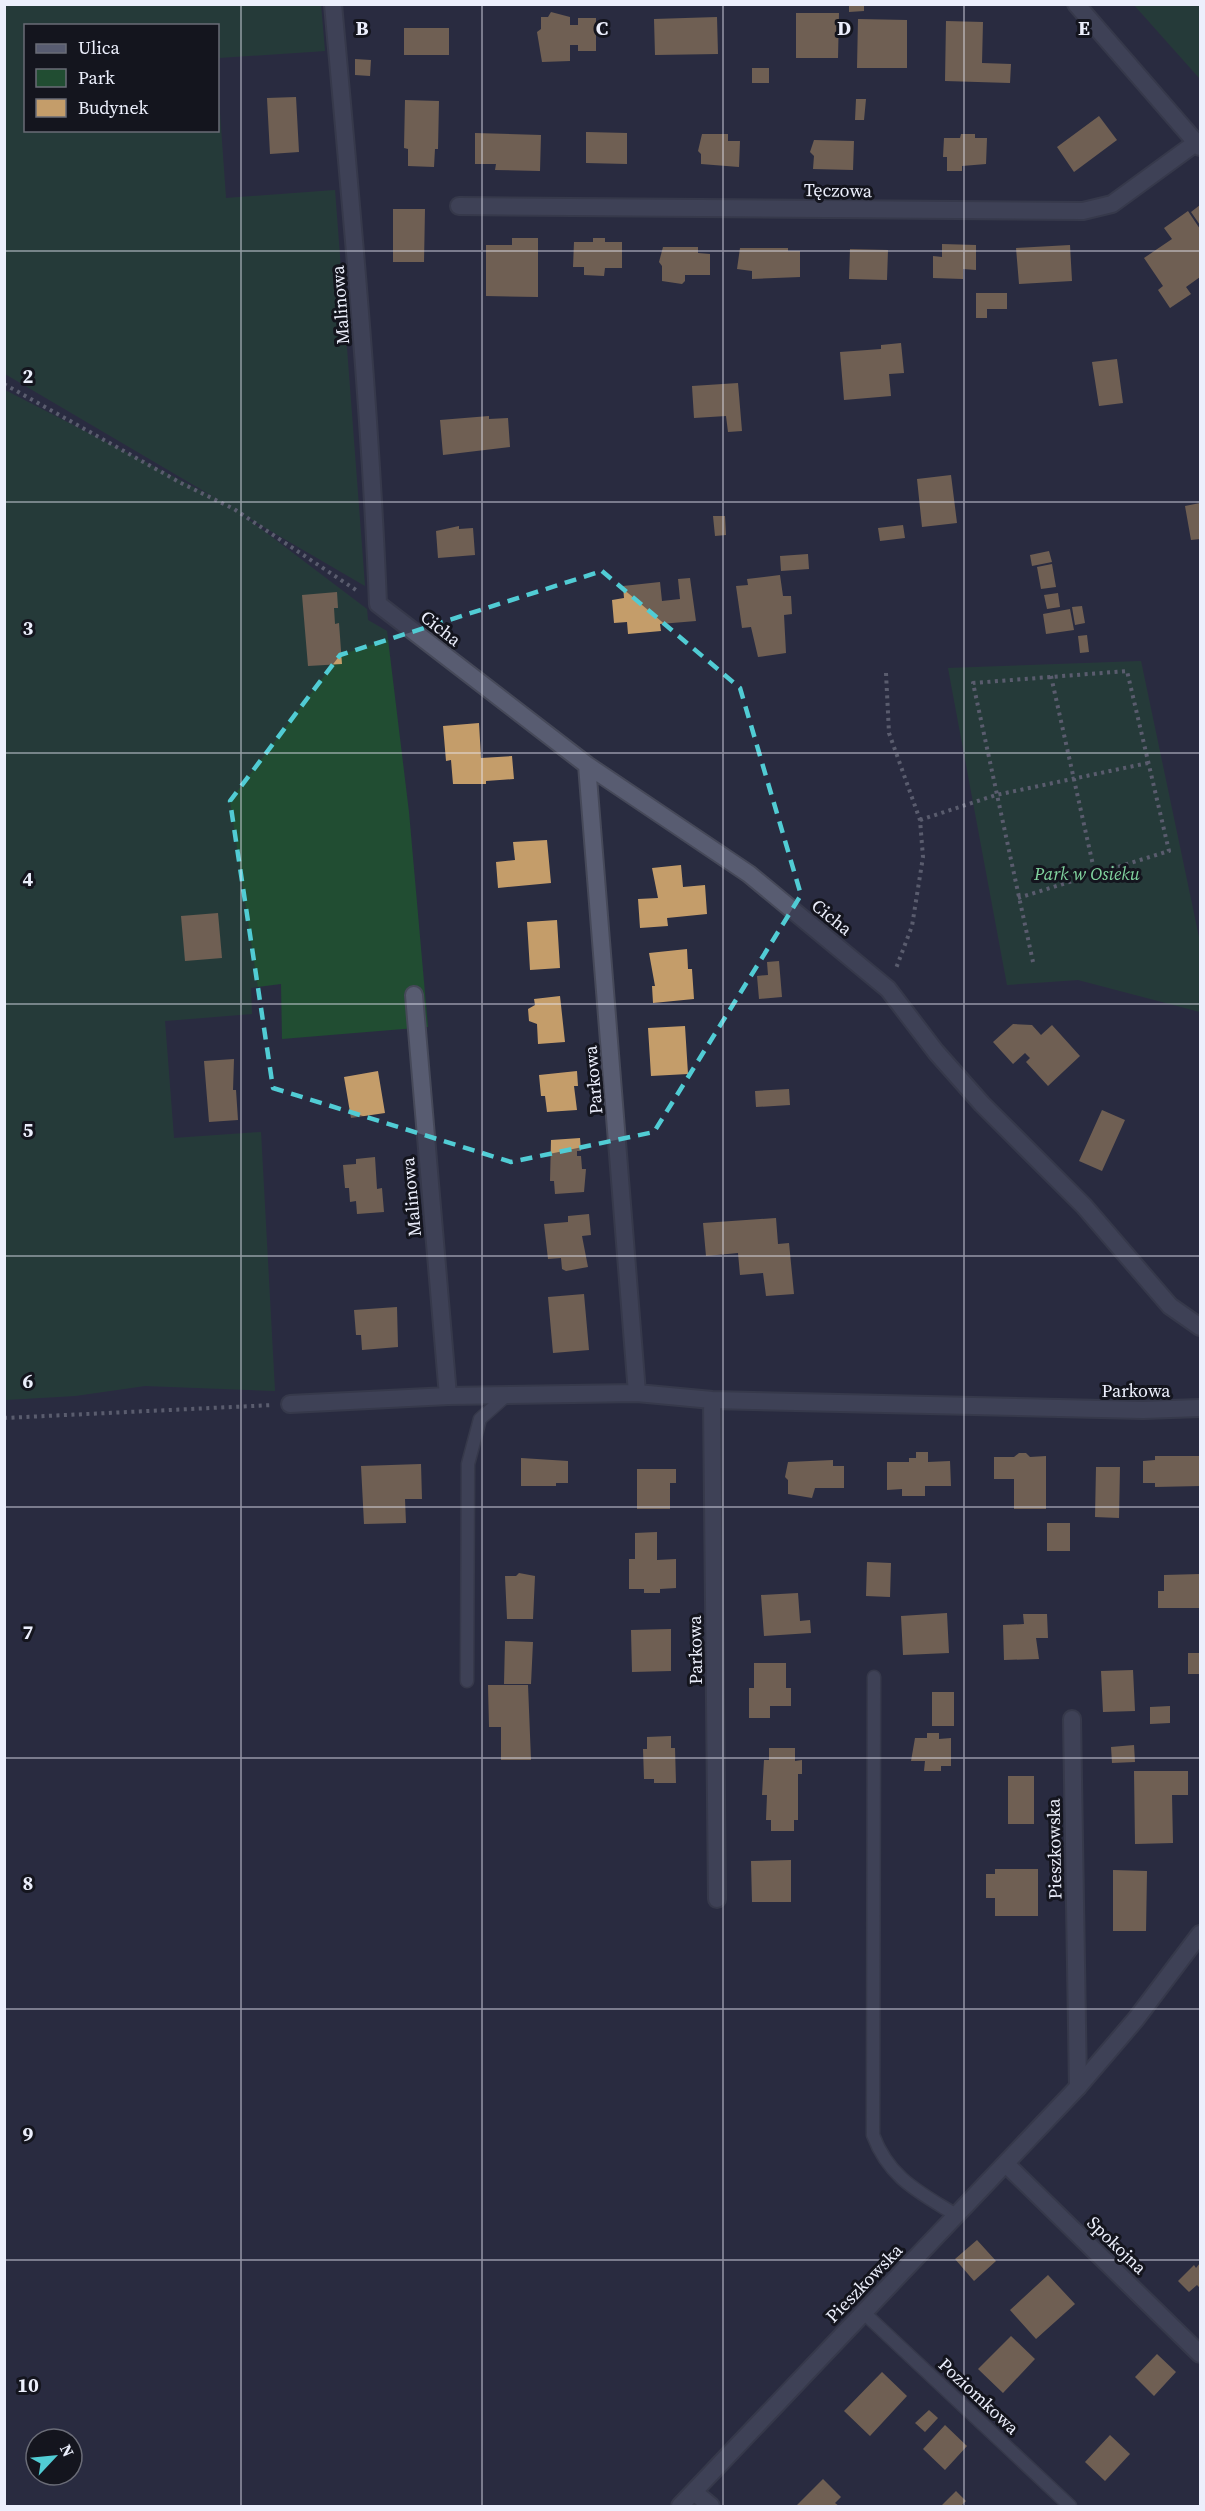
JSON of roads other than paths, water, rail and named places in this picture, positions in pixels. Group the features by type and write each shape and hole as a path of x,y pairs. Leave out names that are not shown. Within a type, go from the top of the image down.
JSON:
{"street":[{"name":"Malinowa","path":"333,4 355,241 374,498 378,604"},
{"path":"1076,4 1199,145"},
{"name":"Tęczowa","path":"459,206 1083,212 1112,204 1199,145"},
{"name":"Cicha","path":"378,604 587,765 749,874 888,989 936,1052 982,1104 1084,1206 1170,1306 1200,1327"},
{"name":"Parkowa","path":"587,765 637,1393"},
{"name":"Malinowa","path":"414,995 448,1396"},
{"name":"Parkowa","path":"290,1404 448,1396 637,1393 712,1400 1143,1410 1200,1408"},
{"name":"Parkowa","path":"712,1400 717,1899"},
{"name":"Pieszkowska","path":"1072,1719 1078,2087"},
{"name":"Pieszkowska","path":"680,2506 1078,2087 1136,2019 1200,1934"},
{"name":"Spokojna","path":"1006,2164 1200,2354"},
{"path":"694,2492 711,2506"}],"lane":[{"path":"467,1682 468,1464 480,1419 507,1395"},
{"path":"874,1677 873,2135 881,2156 906,2184 956,2214"},
{"name":"Poziomkowa","path":"863,2312 1070,2506"}],"park label":[{"name":"Park w Osieku","path":"1087,873"}]}
